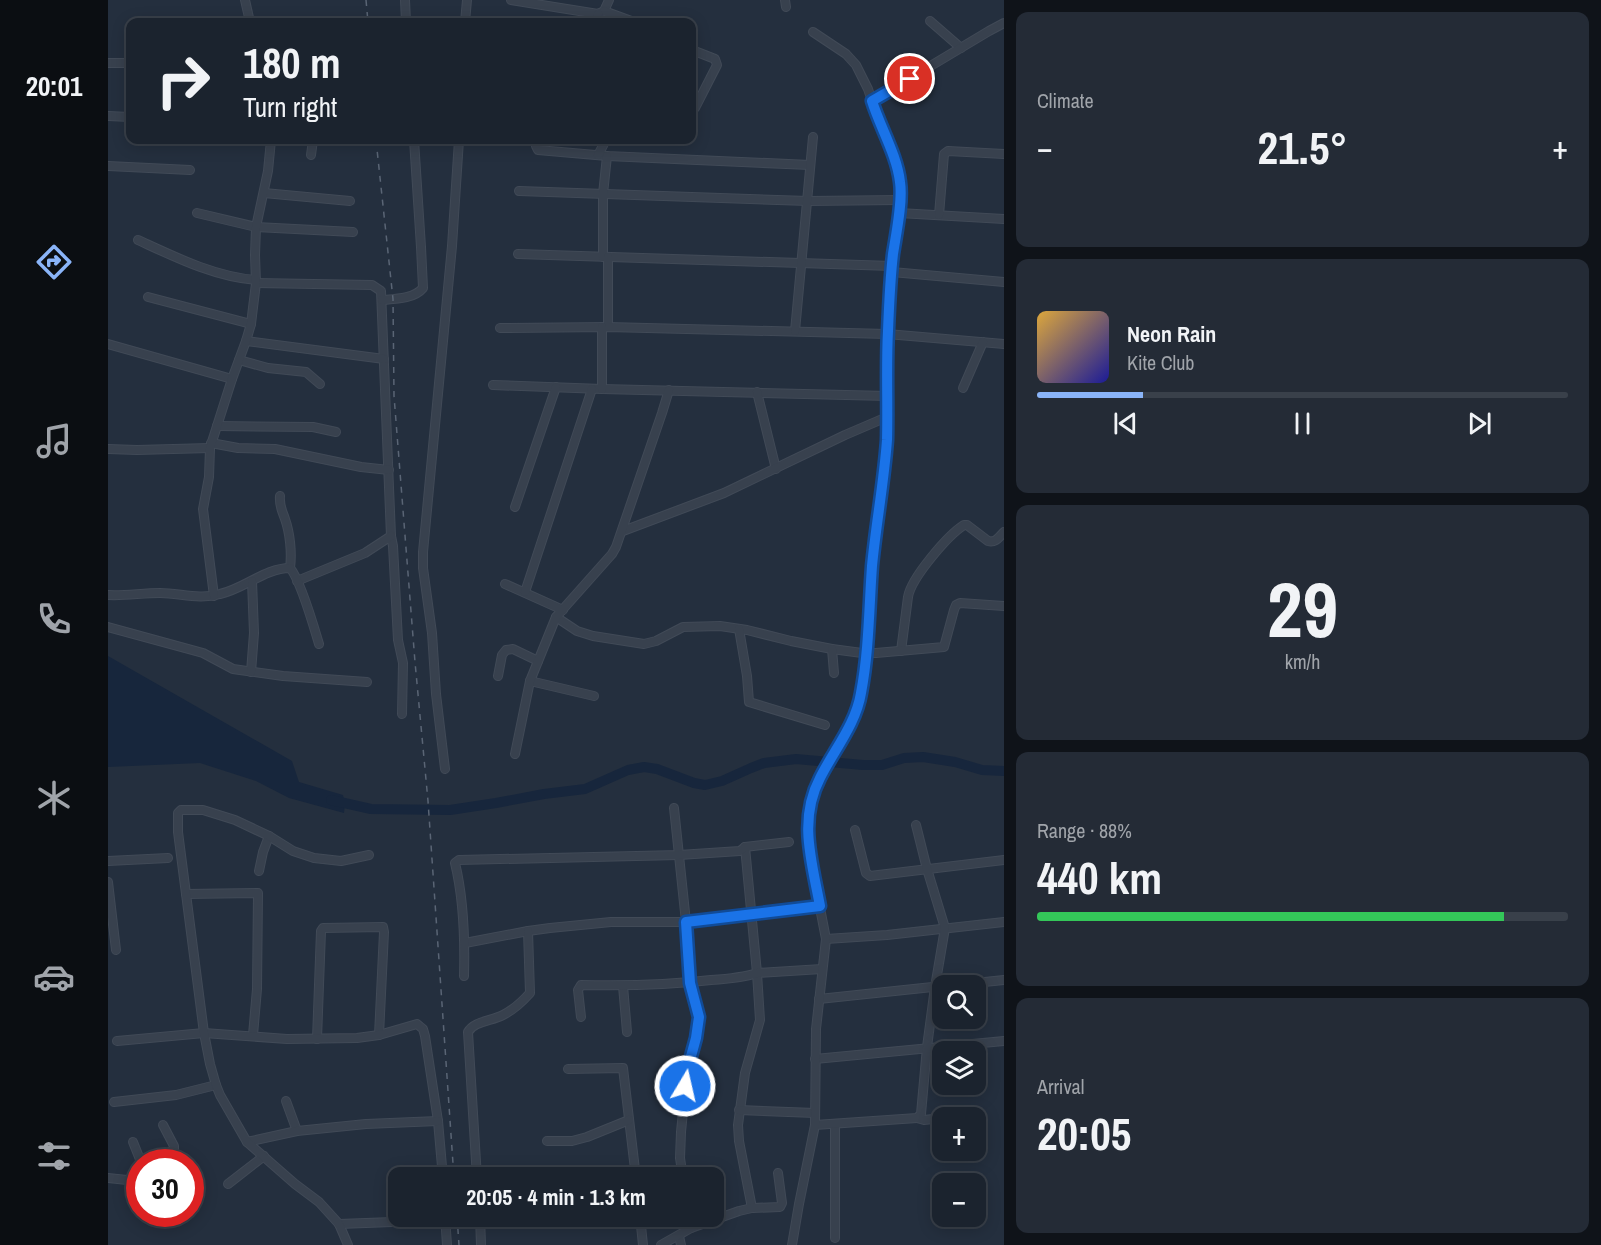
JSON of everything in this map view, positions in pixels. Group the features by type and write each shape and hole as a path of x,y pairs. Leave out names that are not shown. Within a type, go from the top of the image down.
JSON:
{"street":[{"path":"245,0 249,18"},
{"path":"405,0 406,18"},
{"path":"465,18 467,0"},
{"path":"511,0 601,12 621,18"},
{"path":"597,18 609,0"},
{"path":"930,21 961,48"},
{"path":"872,101 1004,23"},
{"path":"792,1245 815,1125 816,1029 826,939 808,846 809,808 820,778 854,716 861,696 865,673 874,545 886,443 887,334 901,186 898,169 864,80 856,65 852,59 813,32"},
{"path":"696,52 717,62 696,106"},
{"path":"108,63 126,63"},
{"path":"108,116 126,117"},
{"path":"795,331 813,137"},
{"path":"213,596 203,509 209,477 210,446 250,324 256,282 256,227 268,171 271,144"},
{"path":"311,155 312,144"},
{"path":"382,300 409,297 423,288 414,144"},
{"path":"445,769 423,557 452,246 459,144"},
{"path":"537,144 538,150 602,156 810,165"},
{"path":"602,389 605,257 602,156 605,144"},
{"path":"939,215 944,154 948,152 1004,154"},
{"path":"108,166 190,170"},
{"path":"519,190 808,201 900,200"},
{"path":"264,193 350,201"},
{"path":"197,213 256,227 353,232"},
{"path":"898,213 1004,219"},
{"path":"138,240 192,264 256,282 372,285 381,291 391,536 398,640 403,663 402,714"},
{"path":"518,254 801,263 892,269 1004,282"},
{"path":"148,297 250,324"},
{"path":"500,328 605,327 795,331 887,334 1004,344"},
{"path":"246,341 384,359"},
{"path":"963,388 983,342"},
{"path":"108,344 232,379"},
{"path":"239,360 268,368 306,372 320,384"},
{"path":"493,385 888,396"},
{"path":"515,507 556,387"},
{"path":"525,592 592,389"},
{"path":"515,754 530,681 556,617 612,554 622,531 669,390"},
{"path":"757,392 776,469"},
{"path":"622,531 724,493 887,417"},
{"path":"216,426 313,427 336,432"},
{"path":"108,449 137,450 210,446 284,451 361,467 388,470"},
{"path":"280,496 280,507 288,531 290,568 293,570 320,644"},
{"path":"902,651 910,588 940,548 964,525 991,542 996,541 1004,532"},
{"path":"297,581 365,553 391,536"},
{"path":"108,595 158,593 194,597 213,596 232,591 278,570 290,568"},
{"path":"251,672 254,633 252,581"},
{"path":"505,584 563,609"},
{"path":"556,617 577,632 644,644 656,641 683,627 720,626 832,648 876,653 944,647 954,610 960,603 1004,606"},
{"path":"108,627 203,652 233,669 283,676 368,682"},
{"path":"739,629 749,702 825,725"},
{"path":"832,648 834,673"},
{"path":"498,676 502,655 506,650 513,650 538,662"},
{"path":"530,681 594,696"},
{"path":"674,808 690,983 699,1017 687,1071 681,1132 681,1167"},
{"path":"348,1245 339,1224 319,1202 295,1185 248,1142 216,1085 204,1033 177,817 181,810 203,810 235,820 269,836 293,851 314,858 341,861 369,855"},
{"path":"916,825 945,928 942,975"},
{"path":"855,830 867,875 1004,860"},
{"path":"260,871 262,852 269,836"},
{"path":"464,976 465,943 459,880 455,863 459,860 680,855 740,851 744,847 789,842"},
{"path":"744,847 760,1020 748,1057 739,1110 739,1141 752,1208"},
{"path":"108,861 168,858"},
{"path":"108,882 116,950"},
{"path":"186,894 258,893 254,1035"},
{"path":"465,943 528,931 611,922 686,922 820,906"},
{"path":"826,939 887,935 1004,922"},
{"path":"317,1039 321,931 323,928 383,927 379,1035"},
{"path":"476,1167 468,1032 474,1025 510,1011 530,993 528,931"},
{"path":"581,1017 578,990 581,985 690,983 747,976 757,972 822,969"},
{"path":"986,982 1004,980"},
{"path":"623,986 627,1032"},
{"path":"819,999 932,987"},
{"path":"117,1041 204,1033 287,1039 357,1038 379,1035 417,1024 423,1029 425,1036 438,1121 442,1167"},
{"path":"918,1118 921,1114 927,1047 932,1025"},
{"path":"815,1059 1004,1041"},
{"path":"568,1070 623,1068 635,1167"},
{"path":"114,1102 176,1095 216,1085"},
{"path":"286,1101 297,1131"},
{"path":"739,1110 815,1113"},
{"path":"815,1125 932,1119"},
{"path":"547,1141 572,1141 629,1120"},
{"path":"248,1142 297,1131 366,1124 438,1121"},
{"path":"835,1124 836,1238"},
{"path":"163,1125 174,1149"},
{"path":"134,1142 136,1149"},
{"path":"228,1184 264,1156"},
{"path":"661,1245 691,1228 752,1208 781,1205 778,1173"},
{"path":"108,1179 126,1180"},
{"path":"339,1224 388,1221"},
{"path":"446,1227 447,1245"},
{"path":"480,1227 481,1245"},
{"path":"641,1227 643,1245"},
{"path":"679,1236 681,1245"}],"water":[{"path":"108,656 292,761 299,782 343,795 344,813 289,798 256,781 200,763 108,767"}],"waterway":[{"path":"331,800 371,809 450,810 585,789 628,770 644,767 705,785 722,781 764,763 796,759 882,765 904,758 923,757 955,762 982,770 1004,771"}],"railway":[{"path":"366,0 368,18"},
{"path":"376,144 393,299 394,396 428,801 453,1167"},
{"path":"458,1227 459,1245"}],"route":[{"path":"685,1086 688,1062 696,1038 699,1017 690,983 686,922 820,906 808,846 809,808 820,778 841,742 861,696 865,673 874,545 886,443 887,334 901,186 898,169 872,101 910,79"}]}
